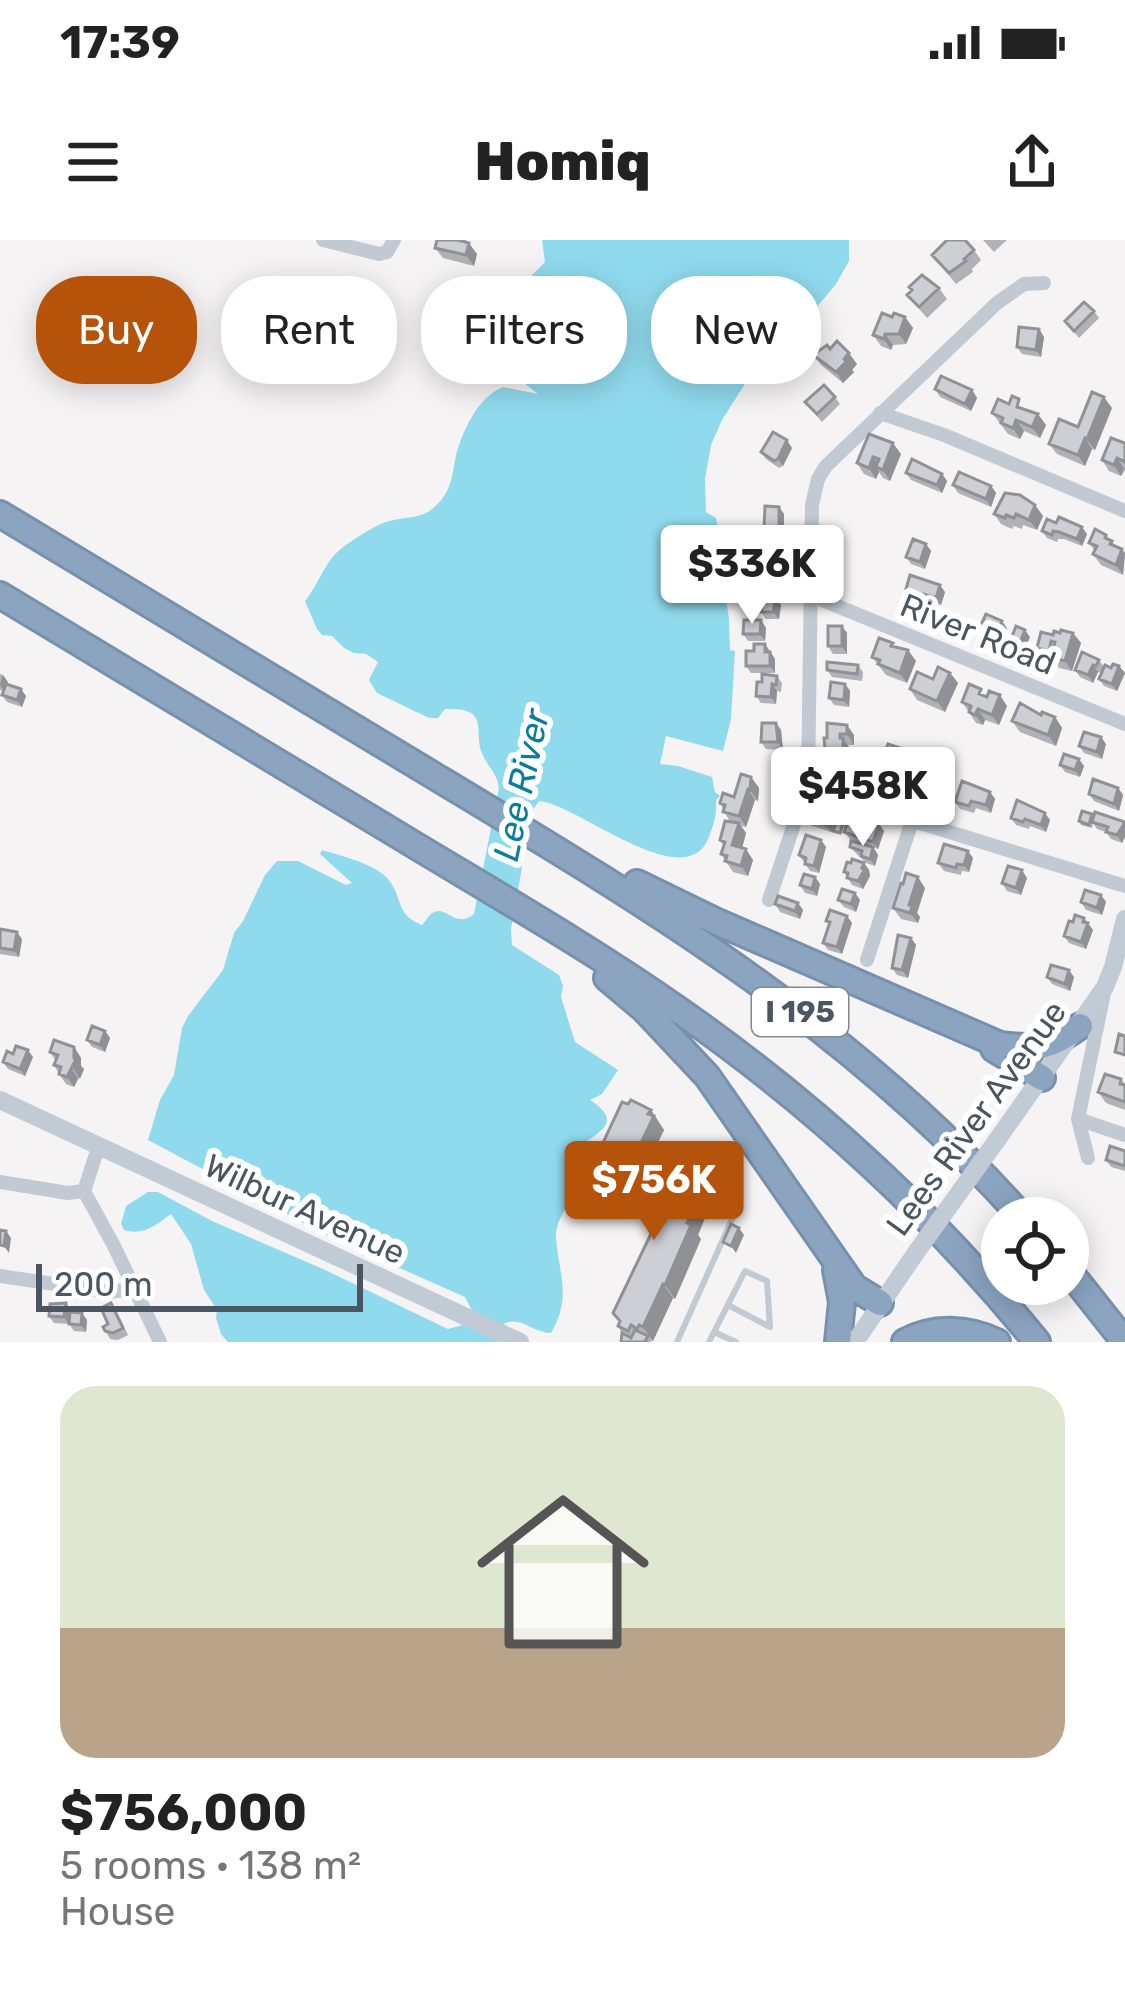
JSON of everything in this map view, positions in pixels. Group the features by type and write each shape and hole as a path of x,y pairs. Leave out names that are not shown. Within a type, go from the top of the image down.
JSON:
{"highway":[{"name":"I 195","path":"0,514 682,928 812,1021 903,1098 1002,1197"},
{"name":"I 195","path":"0,595 675,1007 816,1115 890,1182 1037,1342"},
{"path":"542,841 1000,1046 1053,1044 1080,1026"},
{"path":"533,917 644,1009 707,1076 854,1287 880,1303"},
{"path":"950,1023 1042,1078"},
{"path":"824,1246 842,1293 838,1342"},
{"path":"1089,1297 1125,1342"},
{"path":"905,1342 949,1330 997,1342"}],"main road":[{"name":"Lees River Avenue","path":"855,1342 1105,987 1125,919"},
{"name":"Wilbur Avenue","path":"0,1100 514,1339"}],"street":[{"path":"323,240 379,254 387,252 394,240"},
{"path":"769,900 806,788 812,505 818,479 826,466 997,303 1024,284 1044,283"},
{"path":"880,413 1125,512"},
{"name":"River Road","path":"810,595 1125,724"},
{"path":"806,788 1125,886"},
{"path":"867,961 912,821"},
{"path":"1088,1158 1078,1119 1105,987"},
{"path":"1078,1119 1125,1135"},
{"path":"99,1145 84,1191 160,1342"},
{"path":"0,1182 84,1191"},
{"path":"0,1276 108,1292 134,1289"}],"lane":[{"path":"676,1156 721,1181 734,1215 677,1342"},
{"path":"709,1342 745,1271 767,1281 770,1328 728,1305"},
{"path":"714,1332 736,1342"}],"water":[{"name":"Lee River","path":"542,240 849,240 849,261 821,302 821,276 651,276 651,384 745,384 711,445 705,479 706,512 716,518 718,527 714,559 723,578 730,650 735,651 731,719 723,751 666,736 660,764 712,777 720,796 714,823 697,853 678,857 629,843 556,806 539,801 532,811 512,945 559,975 575,1042 618,1070 602,1094 590,1100 606,1117 602,1130 570,1152 569,1195 556,1233 563,1297 551,1333 512,1322 499,1327 497,1342 228,1342 204,1290 191,1244 171,1214 143,1230 124,1230 126,1206 148,1192 158,1192 448,1329 463,1325 471,1309 465,1297 334,1239 148,1140 160,1100 174,1075 182,1028 223,970 234,933 277,861 298,861 346,885 352,883 320,854 322,850 365,864 387,878 407,916 422,925 434,912 462,919 474,914 499,788 482,753 475,716 445,709 438,718 429,718 377,693 369,680 378,662 322,635 305,601 342,548 383,523 428,512 442,499 463,435 494,392 503,387 538,394 525,384 627,384 627,276 531,276 545,262"}],"building":[{"path":"437,240 469,243 466,255 435,248"},
{"path":"947,240 965,240 974,250 949,273 932,255"},
{"path":"922,275 939,288 919,307 907,295"},
{"path":"1084,302 1094,311 1074,331 1065,321"},
{"path":"882,313 905,317 899,334 885,334 884,339 873,335"},
{"path":"1019,327 1039,329 1036,350 1017,347"},
{"path":"837,341 849,353 836,372 821,361 821,349 827,345 830,349"},
{"path":"941,376 972,390 965,404 935,389"},
{"path":"824,385 835,397 817,414 805,402"},
{"path":"1092,392 1104,397 1078,455 1049,444 1059,419 1078,427"},
{"path":"1012,396 1019,399 1017,407 1038,414 1032,427 1016,420 1013,428 992,413 998,399 1009,404"},
{"path":"773,432 787,440 774,461 761,452"},
{"path":"869,434 893,443 883,470 876,467 879,459 873,457 869,468 857,463"},
{"path":"1111,438 1125,443 1125,462 1117,458 1114,465 1102,460"},
{"path":"912,459 942,474 937,485 906,473"},
{"path":"959,472 991,486 986,499 953,485"},
{"path":"1005,493 1020,495 1035,505 1029,520 1016,514 1005,518 994,514"},
{"path":"765,506 779,507 779,529 764,528"},
{"path":"1059,517 1082,527 1077,539 1042,531 1047,519 1056,523"},
{"path":"1095,529 1122,549 1116,565 1093,554 1097,546 1089,543"},
{"path":"913,539 926,544 920,562 906,557"},
{"path":"761,550 779,550 778,568 762,567"},
{"path":"761,573 781,574 779,592 760,591"},
{"path":"910,575 940,585 936,598 906,589"},
{"path":"764,596 776,598 773,612 761,612"},
{"path":"986,614 1002,621 997,634 980,627"},
{"path":"744,620 761,620 760,634 743,634"},
{"path":"828,626 842,626 842,646 828,646"},
{"path":"1016,626 1025,630 1019,645 1010,642"},
{"path":"1061,630 1073,633 1065,661 1051,657 1055,642 1051,641 1049,651 1037,648 1041,632 1053,635"},
{"path":"879,638 908,650 900,673 872,657"},
{"path":"754,644 765,644 770,666 746,666 746,651 754,651"},
{"path":"1082,652 1099,660 1088,675 1075,670"},
{"path":"827,662 858,665 857,674 827,670"},
{"path":"1105,665 1111,668 1119,666 1112,684 1099,679"},
{"path":"938,667 950,673 937,701 910,689 917,672 933,679"},
{"path":"762,674 777,676 771,697 756,696"},
{"path":"831,682 845,684 844,700 829,698"},
{"path":"6,684 21,689 17,700 2,695"},
{"path":"969,684 987,697 989,691 1000,695 992,715 978,709 975,715 969,712 971,706 962,702"},
{"path":"1020,703 1055,717 1048,735 1012,721"},
{"path":"762,723 776,723 778,742 761,742"},
{"path":"827,723 847,725 847,734 840,734 843,759 826,759"},
{"path":"1084,732 1101,737 1097,752 1079,746"},
{"path":"888,744 900,748 896,760 887,757"},
{"path":"1064,754 1079,759 1075,770 1060,765"},
{"path":"868,758 887,764 883,777 864,771"},
{"path":"916,768 938,774 933,790 911,784"},
{"path":"741,774 751,777 739,816 723,812 723,793 734,797"},
{"path":"1093,779 1118,788 1114,804 1089,794"},
{"path":"962,781 990,792 986,805 955,802"},
{"path":"1017,800 1045,813 1041,825 1011,818"},
{"path":"809,802 831,809 826,825 805,818"},
{"path":"1082,811 1092,814 1089,825 1079,821"},
{"path":"1095,812 1125,822 1117,835 1092,822"},
{"path":"839,815 845,817 840,833 833,831"},
{"path":"849,818 879,824 873,842 844,832"},
{"path":"725,821 739,823 732,845 746,849 741,866 725,861 727,856 721,854"},
{"path":"806,835 821,840 814,866 805,864 806,858 799,855"},
{"path":"851,841 873,847 870,859 850,847"},
{"path":"944,844 968,851 964,865 956,868 938,863"},
{"path":"852,859 864,863 858,881 844,872"},
{"path":"1008,866 1022,870 1016,888 1002,883"},
{"path":"906,873 918,877 910,913 893,908"},
{"path":"804,874 815,877 812,889 800,885"},
{"path":"842,889 855,893 851,904 838,900"},
{"path":"1085,890 1101,895 1097,908 1081,902"},
{"path":"778,896 798,903 795,911 775,904"},
{"path":"830,910 847,916 837,947 823,943"},
{"path":"1075,915 1088,923 1081,942 1064,936"},
{"path":"0,929 17,932 14,950 0,948"},
{"path":"898,935 911,938 902,970 892,968"},
{"path":"1051,965 1069,970 1065,984 1047,977"},
{"path":"92,1026 105,1031 100,1045 87,1040"},
{"path":"1119,1034 1125,1036 1125,1055 1115,1052"},
{"path":"54,1040 74,1047 76,1059 67,1077 54,1065 58,1055 50,1052"},
{"path":"16,1046 28,1050 20,1069 3,1062 7,1051 13,1054"},
{"path":"1105,1074 1121,1079 1125,1102 1098,1092"},
{"path":"631,1100 654,1116 636,1153 640,1155 637,1162 632,1160 620,1185 615,1183 612,1190 587,1177 622,1102"},
{"path":"1110,1146 1125,1151 1125,1166 1106,1160"},
{"path":"652,1168 688,1185 682,1198 695,1204 687,1223 691,1225 643,1327 631,1325 628,1331 618,1326 620,1321 613,1313 660,1215 620,1194 631,1170 648,1178"},
{"path":"731,1224 739,1228 731,1246 723,1242"},
{"path":"66,1303 64,1317 49,1316 50,1304"},
{"path":"111,1303 123,1328 113,1333 103,1327 108,1324 101,1308"},
{"path":"70,1312 82,1313 81,1325 69,1324"},
{"path":"635,1330 648,1336 648,1342 621,1342 622,1333 631,1338"}]}
